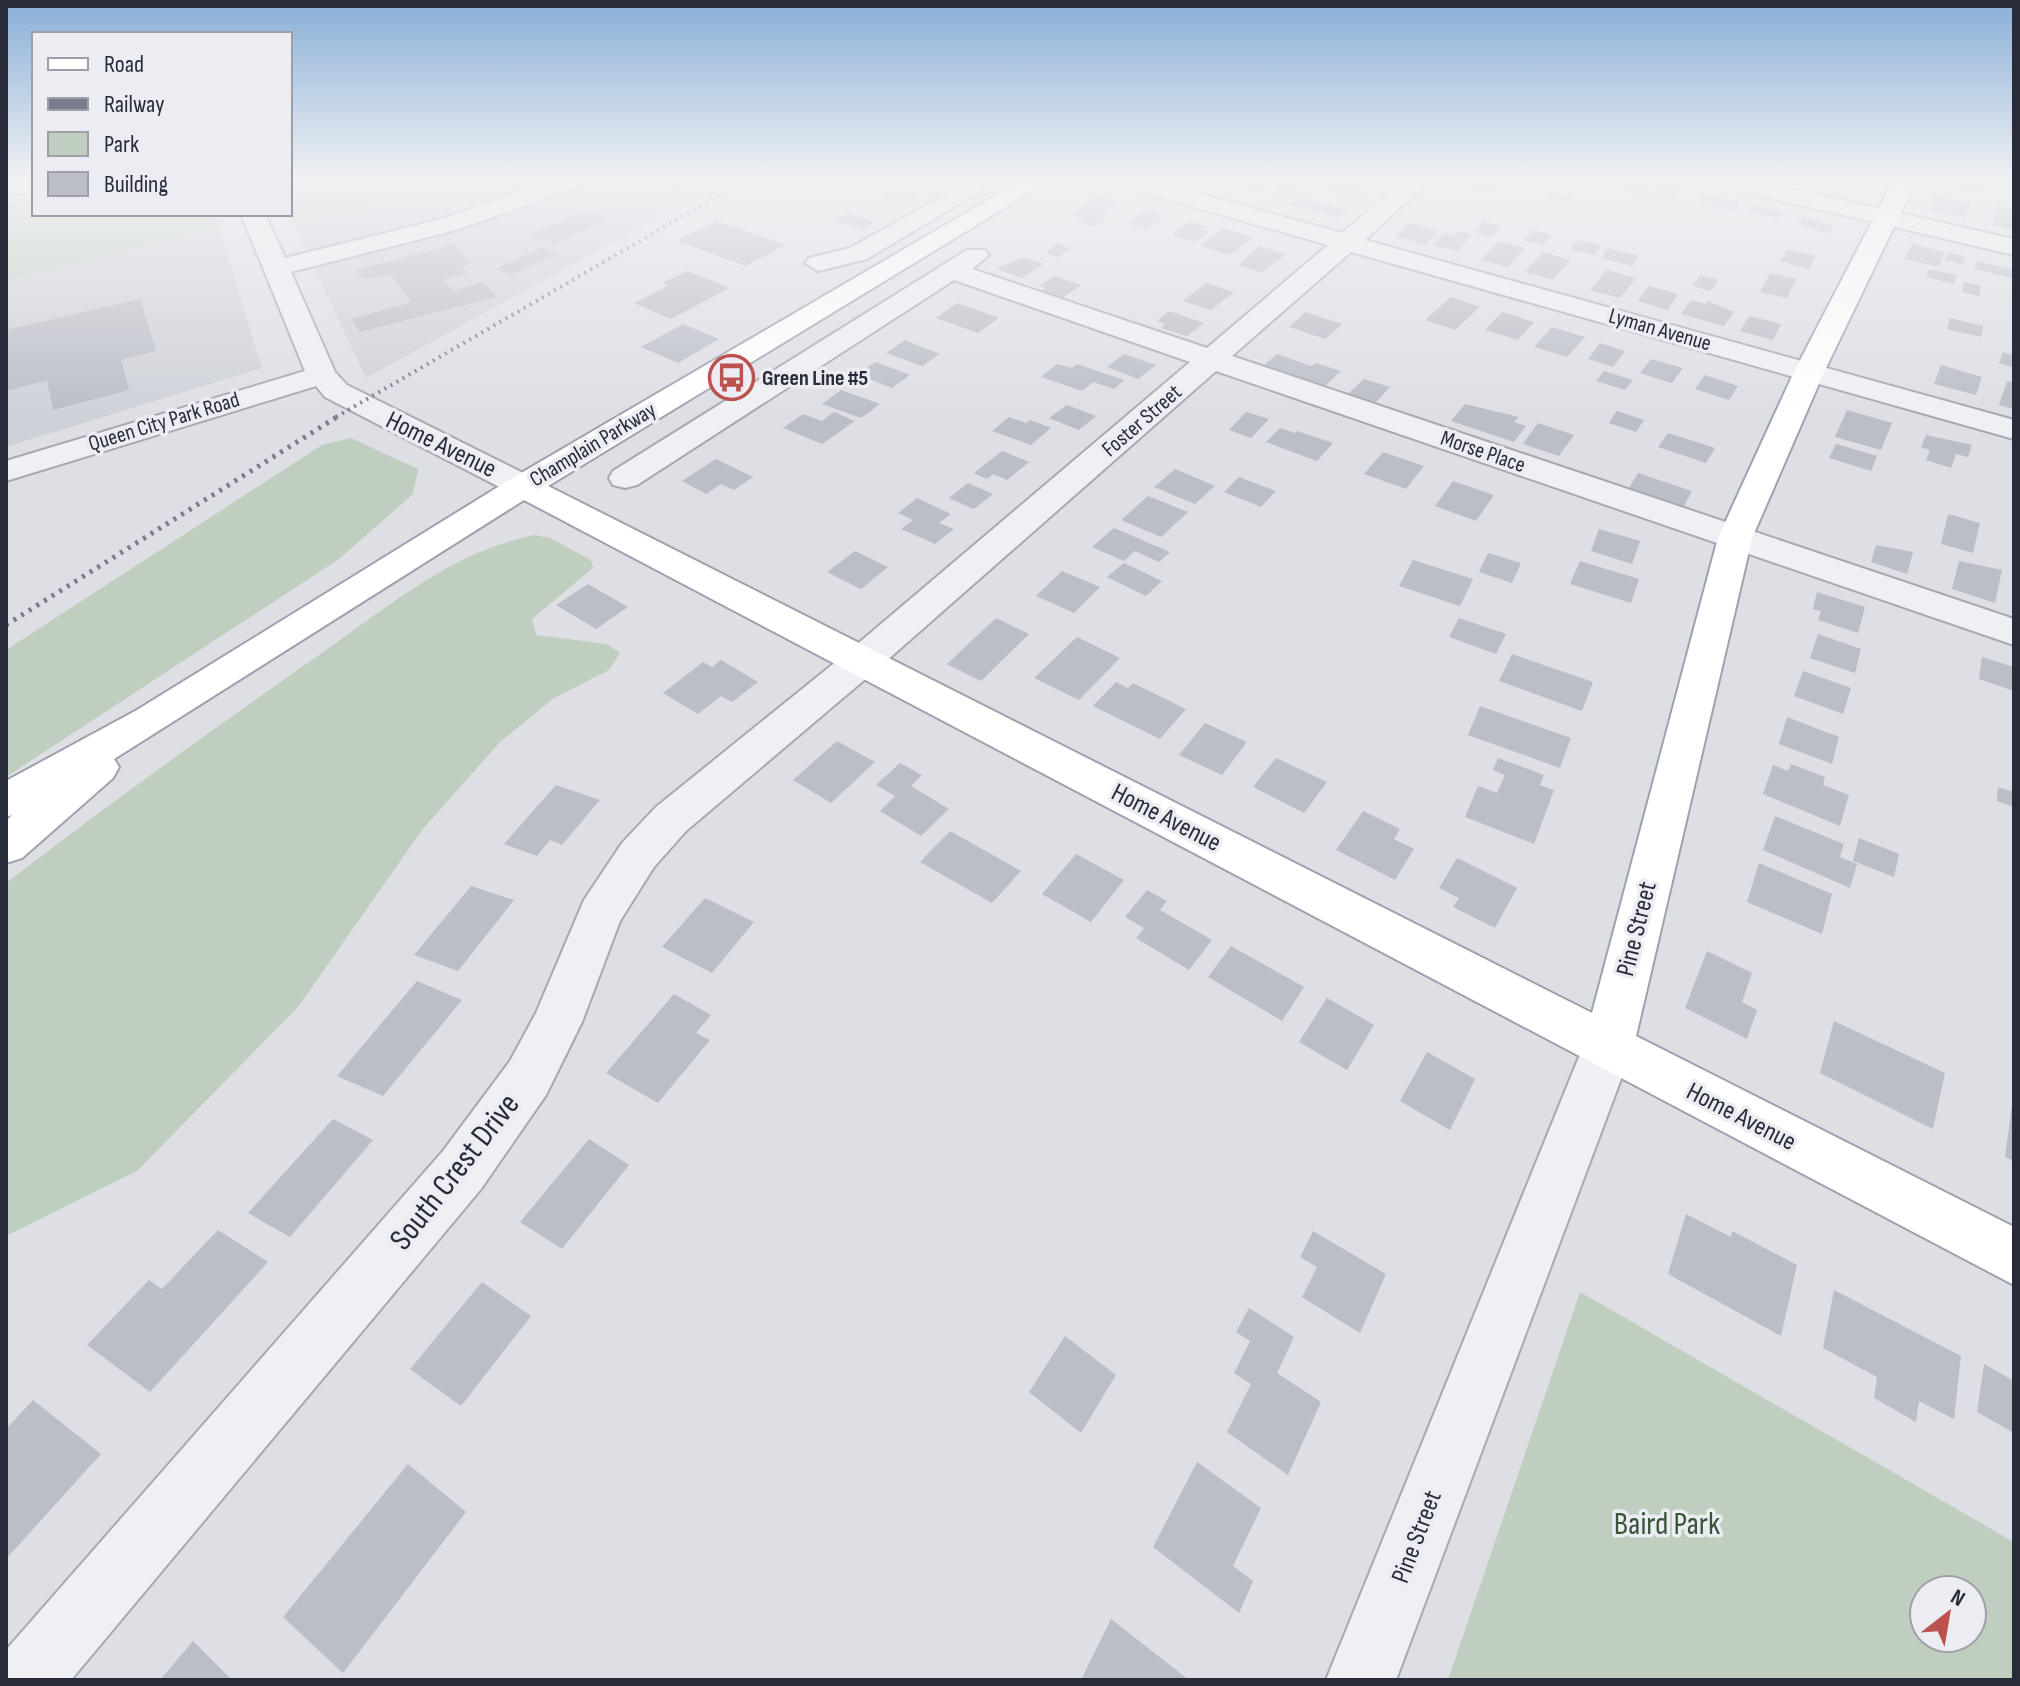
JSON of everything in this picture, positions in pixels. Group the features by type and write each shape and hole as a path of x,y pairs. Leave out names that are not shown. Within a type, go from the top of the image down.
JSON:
{"main road":[{"name":"Champlain Parkway","path":"6,801 151,720 523,486 907,258"},
{"name":"Pine Street","path":"1608,1047 1735,538 1809,372 1866,258"},
{"name":"Home Avenue","path":"523,486 2014,1257"},
{"name":"Champlain Parkway","path":"6,846 53,810 151,720"}],"street":[{"path":"272,258 322,375"},
{"path":"276,268 317,258"},
{"path":"818,263 842,258"},
{"path":"625,478 972,258"},
{"name":"Foster Street","path":"862,661 1330,258"},
{"name":"Lyman Avenue","path":"1404,258 2014,430"},
{"name":"Morse Place","path":"952,271 2014,632"},
{"name":"Home Avenue","path":"322,375 336,391 357,404 523,486"},
{"name":"Queen City Park Road","path":"6,471 322,375"},
{"name":"South Crest Drive","path":"26,1680 462,1170 528,1078 557,1022 600,914 638,855 671,819 862,661"},
{"name":"Pine Street","path":"1361,1680 1608,1047"}],"shaded area":[{"path":"97,258 228,258 262,368 6,447 6,280"},
{"path":"310,258 585,258 366,378"}],"green space":[{"path":"6,258 97,258 6,280"},
{"path":"351,438 418,469 413,494 339,559 6,777 6,650 322,445"},
{"path":"534,535 550,538 591,560 593,568 532,619 536,635 607,644 620,653 609,670 554,698 500,742 422,830 298,1007 137,1171 6,1236 6,883 83,824 395,601 475,554"},
{"name":"Baird Park","path":"1580,1292 2014,1542 2014,1680 1448,1680"}],"building":[{"path":"403,258 467,258 472,263 462,266 468,273 444,279 453,291 483,282 496,297 360,332 351,319 412,302 391,275 363,279 356,270"},
{"path":"520,258 549,258 511,275 496,269"},
{"path":"723,258 761,258 746,266"},
{"path":"1021,258 1044,264 1022,278 996,269"},
{"path":"1247,258 1281,258 1262,273 1239,265"},
{"path":"1483,258 1516,258 1508,267 1481,260"},
{"path":"1538,258 1571,260 1553,280 1525,272"},
{"path":"1601,258 1638,258 1632,266"},
{"path":"1782,258 1815,258 1809,269 1780,261"},
{"path":"1906,258 1943,258 1939,267"},
{"path":"1946,258 1964,258 1962,265 1945,260"},
{"path":"1977,261 2014,270 2012,278 1974,269"},
{"path":"1929,269 1957,275 1954,284 1926,277"},
{"path":"1607,270 1636,278 1620,298 1590,290"},
{"path":"687,271 729,288 671,319 634,303 668,286 662,283"},
{"path":"1770,273 1796,279 1787,298 1760,292"},
{"path":"1700,275 1718,280 1711,291 1693,286"},
{"path":"1054,276 1081,285 1062,298 1041,291 1046,288 1039,286"},
{"path":"1964,282 1981,286 1979,296 1962,292"},
{"path":"1206,283 1234,292 1211,310 1183,301"},
{"path":"1648,286 1678,294 1668,310 1638,301"},
{"path":"1451,297 1480,307 1455,330 1425,320"},
{"path":"140,299 156,351 121,360 129,390 53,410 47,380 6,391 6,330"},
{"path":"1691,300 1706,304 1708,301 1734,312 1724,326 1681,314"},
{"path":"957,303 999,318 978,333 936,318"},
{"path":"1169,311 1204,323 1187,336 1161,328 1165,324 1157,321"},
{"path":"1306,312 1342,324 1325,339 1289,327"},
{"path":"1502,312 1534,322 1518,340 1485,330"},
{"path":"1749,316 1781,324 1773,340 1740,331"},
{"path":"1950,318 1983,326 1981,337 1947,329"},
{"path":"683,324 719,339 678,363 641,347"},
{"path":"1552,327 1585,337 1567,357 1534,347"},
{"path":"905,340 940,354 922,366 886,353"},
{"path":"1600,343 1625,351 1613,367 1588,359"},
{"path":"2003,352 2014,355 2014,368 1999,363"},
{"path":"1124,354 1156,365 1138,379 1107,367"},
{"path":"1277,354 1311,366 1316,363 1341,371 1324,387 1264,365"},
{"path":"1651,359 1683,368 1672,383 1640,373"},
{"path":"876,362 910,375 892,388 857,374"},
{"path":"1057,364 1072,368 1077,364 1124,380 1114,389 1093,382 1082,391 1041,377"},
{"path":"1941,365 1982,377 1976,395 1934,384"},
{"path":"1604,371 1633,380 1625,390 1596,381"},
{"path":"1705,375 1738,386 1729,400 1695,389"},
{"path":"1364,379 1390,387 1375,403 1348,394"},
{"path":"2007,381 2014,383 2014,409 1999,405"},
{"path":"841,390 880,404 861,418 822,404"},
{"path":"1465,404 1519,417 1514,422 1526,426 1514,442 1451,421"},
{"path":"1067,405 1096,416 1079,430 1049,418"},
{"path":"1847,410 1892,423 1881,450 1835,437"},
{"path":"1617,411 1644,420 1636,432 1609,423"},
{"path":"834,412 855,421 822,444 783,428 803,414 822,421"},
{"path":"1246,412 1269,419 1251,438 1229,430"},
{"path":"1009,417 1026,423 1030,420 1051,428 1031,445 992,431"},
{"path":"1538,423 1574,435 1559,456 1523,444"},
{"path":"1280,428 1333,443 1317,461 1266,442"},
{"path":"1668,433 1715,448 1706,463 1658,447"},
{"path":"1926,435 1972,445 1968,457 1956,454 1951,468 1926,460 1930,450 1921,447"},
{"path":"1836,444 1877,456 1871,471 1829,458"},
{"path":"1002,451 1029,462 1007,480 993,474 987,479 974,473"},
{"path":"1383,452 1424,466 1406,489 1364,474"},
{"path":"716,459 753,477 734,490 721,484 706,494 682,481"},
{"path":"1175,469 1215,486 1195,504 1154,487"},
{"path":"1638,473 1692,491 1684,506 1629,488"},
{"path":"1239,477 1276,491 1261,507 1224,492"},
{"path":"1453,481 1494,495 1476,521 1435,506"},
{"path":"968,483 993,494 974,509 949,498"},
{"path":"1148,496 1188,512 1161,537 1121,520"},
{"path":"917,498 951,514 939,523 954,529 935,544 901,529 913,520 898,513"},
{"path":"1948,514 1980,523 1973,553 1941,544"},
{"path":"1114,528 1170,552 1159,562 1135,551 1124,561 1092,547"},
{"path":"1599,529 1640,541 1632,564 1591,551"},
{"path":"1876,545 1913,552 1907,574 1871,562"},
{"path":"855,551 888,567 861,589 827,572"},
{"path":"1488,553 1521,563 1512,583 1479,572"},
{"path":"1413,560 1473,579 1460,606 1399,586"},
{"path":"1580,561 1639,579 1631,603 1570,584"},
{"path":"1959,561 2002,570 1995,603 1952,589"},
{"path":"1124,563 1162,581 1146,596 1107,577"},
{"path":"1062,571 1100,587 1074,613 1036,596"},
{"path":"588,584 628,607 596,629 556,605"},
{"path":"1817,592 1865,607 1858,633 1818,620 1821,611 1813,609"},
{"path":"996,618 1029,634 981,681 947,664"},
{"path":"1459,618 1506,634 1496,654 1449,637"},
{"path":"1818,634 1861,649 1855,673 1810,658"},
{"path":"1077,637 1120,658 1079,700 1034,678"},
{"path":"1512,654 1593,682 1582,711 1499,681"},
{"path":"1982,657 2014,667 2014,691 1979,679"},
{"path":"721,660 758,682 732,702 721,696 698,714 663,693 703,662 712,667"},
{"path":"1803,671 1851,688 1843,714 1794,696"},
{"path":"1116,682 1128,688 1133,683 1186,709 1160,739 1093,706"},
{"path":"1480,706 1571,738 1560,768 1468,735"},
{"path":"1787,717 1839,737 1832,764 1779,744"},
{"path":"1205,723 1247,742 1222,775 1179,755"},
{"path":"837,741 875,762 831,803 793,780"},
{"path":"1276,758 1327,782 1304,813 1253,787"},
{"path":"1498,758 1544,775 1540,785 1554,790 1534,844 1465,817 1478,786 1497,793 1505,775 1493,770"},
{"path":"900,763 922,775 911,786 949,809 921,836 880,811 895,796 876,785"},
{"path":"1791,764 1825,777 1823,785 1849,795 1840,826 1763,794 1773,765 1788,771"},
{"path":"556,785 600,800 562,845 550,840 537,856 504,844"},
{"path":"1998,787 2014,792 2014,807 1997,801"},
{"path":"1363,811 1400,829 1394,839 1414,849 1395,880 1336,850"},
{"path":"1775,816 1844,844 1840,857 1857,864 1850,888 1763,850"},
{"path":"950,831 1021,871 992,903 920,862"},
{"path":"1859,838 1899,854 1894,877 1853,861"},
{"path":"1076,854 1124,880 1091,922 1042,894"},
{"path":"1457,858 1517,888 1495,928 1453,907 1459,898 1439,888"},
{"path":"1759,863 1832,894 1822,934 1747,902"},
{"path":"471,886 514,900 458,971 414,955"},
{"path":"1147,890 1167,901 1160,910 1212,940 1189,970 1136,938 1144,928 1125,917"},
{"path":"705,898 754,922 712,973 662,947"},
{"path":"1231,946 1304,987 1282,1021 1208,977"},
{"path":"1707,951 1752,973 1742,1002 1757,1010 1747,1039 1685,1008"},
{"path":"417,981 462,1000 383,1096 337,1076"},
{"path":"674,994 711,1015 696,1033 710,1040 658,1103 606,1073"},
{"path":"1327,998 1374,1025 1347,1070 1299,1042"},
{"path":"1834,1021 1945,1073 1933,1129 1820,1073"},
{"path":"1427,1052 1475,1079 1450,1130 1400,1101"},
{"path":"2014,1105 2014,1161 2005,1157"},
{"path":"333,1119 373,1140 290,1237 248,1213"},
{"path":"589,1139 629,1165 562,1249 520,1222"},
{"path":"1686,1214 1731,1237 1732,1231 1797,1265 1781,1336 1668,1274"},
{"path":"218,1230 268,1262 150,1392 87,1345 149,1280 162,1289"},
{"path":"1313,1231 1386,1274 1360,1333 1302,1297 1317,1267 1300,1257"},
{"path":"482,1282 531,1316 461,1406 410,1369"},
{"path":"1834,1290 1961,1356 1954,1419 1919,1401 1916,1422 1874,1398 1877,1377 1823,1348"},
{"path":"1249,1308 1294,1337 1277,1373 1321,1402 1288,1475 1227,1432 1251,1384 1234,1373 1250,1341 1236,1332"},
{"path":"1065,1336 1116,1375 1081,1433 1029,1392"},
{"path":"1984,1364 2014,1381 2014,1433 1977,1412"},
{"path":"33,1400 101,1454 6,1559 6,1429"},
{"path":"1197,1462 1261,1508 1233,1566 1253,1581 1239,1613 1153,1547"},
{"path":"408,1464 466,1512 343,1673 283,1617"},
{"path":"1111,1619 1189,1680 1081,1680"},
{"path":"193,1641 232,1680 160,1680"}],"railway":[{"path":"336,417 611,258"},
{"path":"6,625 340,415"}],"place":[{"name":"Green Line #5","path":"731,378"}]}
